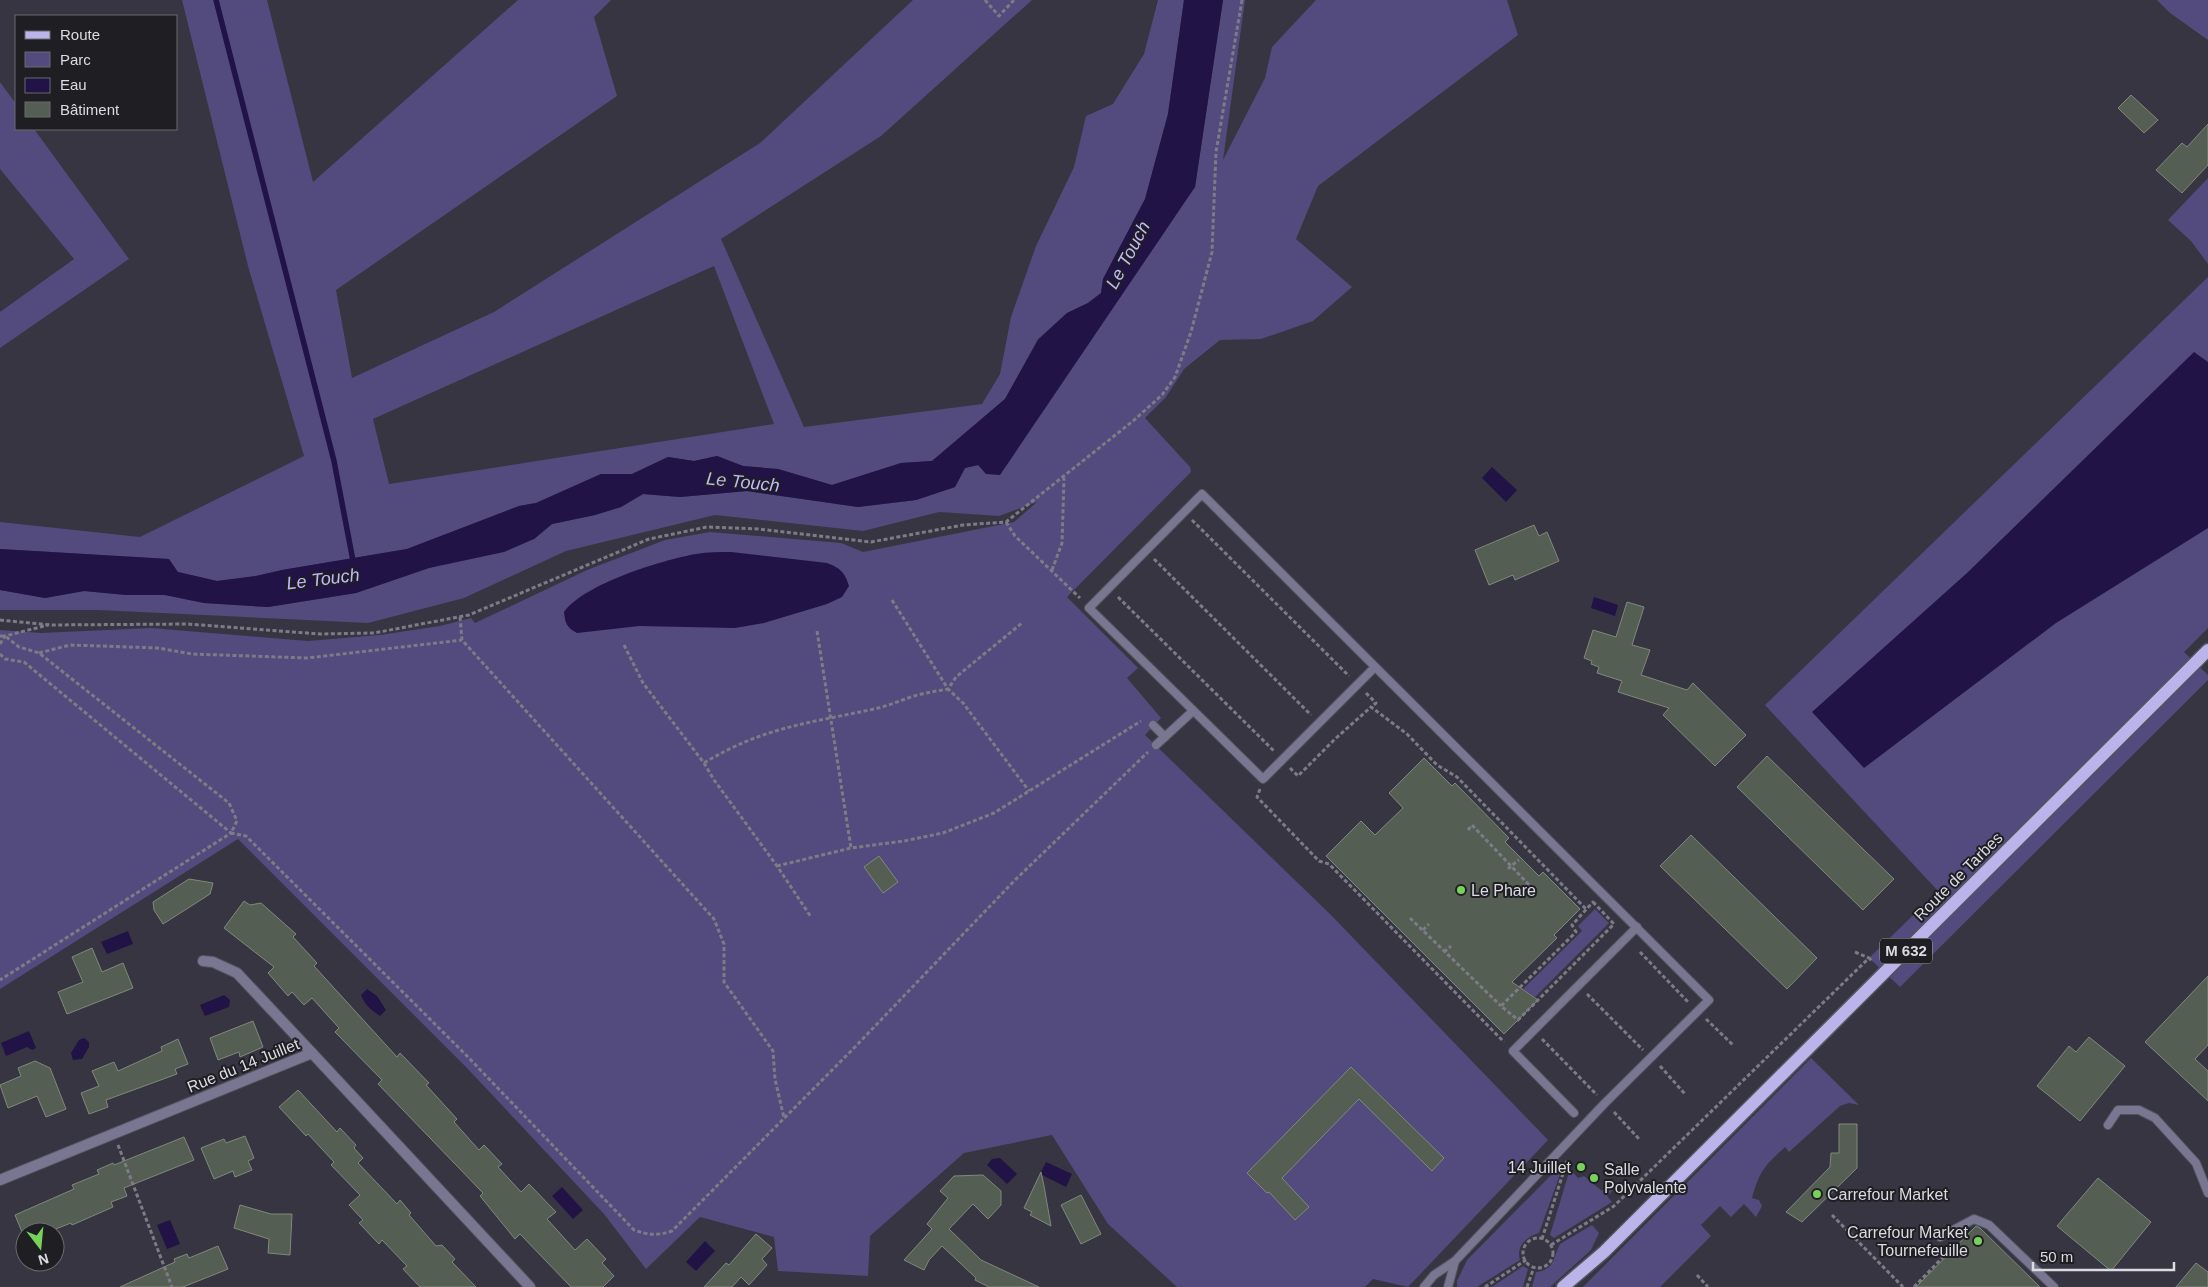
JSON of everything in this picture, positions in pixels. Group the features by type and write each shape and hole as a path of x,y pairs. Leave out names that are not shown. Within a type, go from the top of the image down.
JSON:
{"main road":[{"name":"Route de Tarbes","path":"1563,1287 1604,1252 2208,650"},
{"name":"Route de Tarbes","path":"1577,1287 1604,1252"}],"street":[{"path":"203,961 213,962 237,973 312,1053"},
{"name":"Rue du 14 Juillet","path":"0,1180 312,1053 530,1287"}],"lane":[{"path":"1375,667 1263,779 1089,608 1202,494 1709,1000 1605,1102 1454,1261 1434,1275 1424,1287"},
{"path":"1156,745 1193,711"},
{"path":"1154,725 1165,737"},
{"path":"1574,1113 1513,1051 1637,927"},
{"path":"2108,1125 2118,1110 2139,1110 2155,1118 2196,1163 2208,1193"},
{"path":"1940,1237 1974,1219 1989,1225 2054,1287"},
{"path":"1448,1287 1454,1261"}],"path":[{"path":"985,0 998,16 1014,0"},
{"path":"0,620 51,625 186,624 320,634 374,633 460,617 517,596 584,564 649,539 708,527 758,529 871,542 963,525 1006,522 1133,422 1162,394 1175,377 1185,350 1212,252 1216,152 1242,0"},
{"path":"1052,570 1062,542 1064,477"},
{"path":"1109,588 1298,776 1334,739 1376,703 1184,512"},
{"path":"1006,522 1015,536 1073,590"},
{"path":"1145,551 1334,739"},
{"path":"892,600 948,689 962,703 1029,791"},
{"path":"460,617 462,640 714,919 724,944 724,982 774,1051 775,1079 784,1119"},
{"path":"704,762 730,747 761,734 830,717 876,709 920,694 948,689 956,677 1022,623"},
{"path":"2,636 51,625"},
{"path":"817,631 851,848"},
{"path":"0,644 2,636"},
{"path":"0,980 232,833 237,821 229,803 39,653 19,647 2,636"},
{"path":"39,653 70,645 158,648 192,654 307,658 462,640"},
{"path":"624,645 643,684 704,762 714,780 777,866 811,917"},
{"path":"0,654 5,659 24,662 232,833 246,836 467,1056 634,1230 659,1236 672,1231 784,1119 1015,880 1156,745"},
{"path":"1371,707 1407,734 1437,765 1457,777 1586,910"},
{"path":"777,866 851,848 904,841 943,833 994,813 1142,721 1154,725"},
{"path":"1263,779 1257,797 1319,860 1329,864 1513,1051"},
{"path":"1468,830 1472,825 1509,868 1533,889 1530,892"},
{"path":"1509,868 1519,860"},
{"path":"1501,1006 1576,932 1572,925 1593,902 1626,938 1734,1045"},
{"path":"1410,918 1501,1006 1533,1031 1605,1102 1639,1139"},
{"path":"1423,930 1429,924"},
{"path":"1518,1020 1614,924"},
{"path":"1444,952 1451,946"},
{"path":"1855,952 1868,958 1885,972"},
{"path":"1551,1245 1614,1206 1868,958"},
{"path":"1579,985 1685,1094"},
{"path":"113,1134 172,1287"},
{"path":"1542,1239 1568,1163 1562,1149"},
{"path":"1832,1215 1903,1287"},
{"path":"1537,1238 1551,1245 1553,1250 1550,1262 1540,1267 1534,1267 1526,1260 1524,1249 1527,1244 1537,1238"},
{"path":"1914,1287 1945,1257"},
{"path":"1485,1287 1526,1260"},
{"path":"1527,1287 1534,1267"},
{"path":"1697,1275 1708,1287"}],"green space":[{"path":"182,0 267,0 313,182 518,0 611,0 594,17 617,96 336,290 352,378 494,312 760,143 913,0 1032,0 881,136 721,239 804,427 982,404 1000,374 1011,317 1036,246 1074,167 1086,116 1113,104 1144,54 1158,0 1184,0 1168,114 1145,199 1103,279 1101,293 1088,303 1067,313 1038,339 1005,399 932,461 901,463 832,485 778,469 743,466 717,456 694,461 668,457 632,474 601,474 536,503 519,506 407,549 256,576 217,581 177,572 168,559 0,549 0,522 140,537 304,456 248,266","holes":["714,266 774,424 389,484 373,419"]},
{"path":"1223,0 1245,0 1223,160 1265,78 1272,47 1316,0 1507,0 1518,35 1318,186 1296,239 1352,287 1313,321 1261,339 1220,340 1184,369 1166,397 1145,418 1190,467 1191,472 1067,597 1138,668 1127,678 1161,718 1145,735 1331,915 1548,1140 1408,1287 1373,1279 1365,1287 1177,1287 1108,1224 1052,1135 964,1153 870,1236 868,1276 778,1271 774,1237 700,1217 646,1269 604,1214 466,1067 238,839 0,989 0,630 41,633 151,628 308,641 380,635 440,626 471,618 475,623 587,570 665,540 710,532 841,543 863,552 1014,522 1037,502 999,516 939,512 863,531 715,515 566,551 464,598 368,623 98,610 0,610 0,590 45,598 84,591 126,595 165,595 204,603 268,607 356,593 429,568 534,539 552,524 595,515 621,507 643,494 680,497 747,491 858,507 916,500 955,487 965,468 979,465 986,474 1195,187"},
{"path":"2157,0 2208,0 2208,40 2170,13"},
{"path":"0,82 15,103 15,130 35,130 129,259 0,348 0,312 74,259 0,169"},
{"path":"2208,178 2208,264 2191,241 2168,220"},
{"path":"2208,277 2208,628 2184,652 2208,675 2208,680 1900,987 1869,958 1938,891 1765,705"},
{"path":"1595,909 1609,923 1535,997 1523,989 1582,931 1578,926"},
{"path":"1811,1058 1859,1105 1849,1103 1840,1106 1789,1152 1785,1147 1767,1165 1760,1175 1752,1198 1759,1200 1762,1206 1756,1217 1744,1204 1731,1217 1720,1206 1701,1225 1711,1236 1660,1287 1583,1287"},
{"path":"1561,1165 1562,1169 1539,1233 1523,1243 1519,1250 1520,1260 1477,1287 1457,1287 1457,1281 1467,1260"},
{"path":"1570,1169 1578,1178 1584,1176 1602,1191 1610,1184 1615,1188 1607,1196 1612,1202 1554,1238 1550,1235"},
{"path":"1592,1225 1599,1233 1591,1250 1550,1287 1532,1287 1536,1272 1547,1269 1550,1266 1560,1244"},
{"path":"1523,1266 1528,1269 1523,1287 1492,1287"}],"water":[{"name":"Le Touch","path":"1184,0 1223,0 1195,187 1000,475 986,474 978,465 965,468 955,487 916,500 858,507 747,491 680,497 643,494 621,507 595,515 552,524 534,539 504,552 429,568 356,593 268,607 204,603 165,595 126,595 84,591 45,598 0,590 0,549 169,559 178,572 217,581 256,576 407,549 519,506 536,503 601,474 632,474 668,457 694,461 717,456 743,466 778,469 832,485 901,463 932,461 1005,399 1038,340 1067,313 1088,303 1101,293 1103,279 1145,199 1168,114"},
{"path":"2194,352 2208,362 2208,528 2056,623 1864,768 1812,712 1967,573"},
{"path":"1492,467 1517,490 1506,502 1482,478"},
{"path":"731,552 827,563 841,571 846,577 849,586 842,597 827,604 764,623 735,628 639,626 577,633 566,622 564,612 574,602 606,583 681,557 705,553"},
{"path":"1594,597 1618,605 1615,616 1591,608"},
{"path":"128,931 133,944 107,954 101,942"},
{"path":"367,989 377,996 386,1010 380,1016 369,1007 361,995"},
{"path":"224,995 230,1000 229,1007 205,1016 200,1005"},
{"path":"29,1031 36,1048 32,1050 27,1047 6,1056 1,1043"},
{"path":"84,1038 89,1042 89,1047 82,1059 73,1060 71,1053 79,1040"},
{"path":"1000,1158 1017,1174 1007,1184 987,1165 992,1159"},
{"path":"1046,1162 1072,1174 1066,1187 1040,1174"},
{"path":"562,1187 583,1210 573,1219 552,1196"},
{"path":"170,1220 180,1244 167,1249 157,1225"},
{"path":"705,1241 715,1251 696,1271 686,1262"}],"building":[{"path":"2131,95 2158,120 2144,133 2118,108"},
{"path":"2208,124 2208,165 2182,193 2156,170 2182,143 2187,147"},
{"path":"1534,525 1539,536 1547,532 1559,561 1515,580 1513,575 1489,585 1475,550"},
{"path":"1627,602 1644,607 1632,645 1650,650 1641,675 1687,690 1693,683 1746,735 1715,766 1663,715 1669,708 1618,692 1622,681 1597,673 1599,667 1591,664 1592,661 1584,658 1593,630 1616,637"},
{"path":"1767,756 1894,879 1863,910 1737,787"},
{"name":"Le Phare","path":"1424,758 1452,786 1455,783 1509,838 1505,842 1539,876 1543,872 1580,909 1554,935 1557,938 1512,982 1538,1000 1504,1034 1326,856 1361,821 1375,835 1403,808 1389,793"},
{"path":"1691,835 1817,958 1787,989 1660,866"},
{"path":"879,856 898,882 883,893 864,867"},
{"path":"189,879 213,883 210,894 163,924 154,910 153,902"},
{"path":"244,901 250,905 261,903 296,934 293,937 317,963 314,966 397,1057 400,1053 429,1083 426,1085 457,1119 454,1122 479,1150 484,1145 502,1164 498,1167 521,1192 529,1184 556,1212 547,1219 575,1250 587,1239 606,1259 602,1263 614,1276 603,1287 571,1287 520,1234 515,1239 480,1196 483,1193 378,1084 382,1080 335,1032 339,1028 312,998 304,1005 292,992 288,996 268,973 274,967 224,928"},
{"path":"92,948 102,972 123,963 133,988 67,1014 58,992 83,982 72,957"},
{"path":"2208,976 2208,1045 2195,1059 2208,1071 2208,1101 2145,1042"},
{"path":"253,1021 263,1047 240,1057 239,1052 218,1060 210,1038"},
{"path":"2089,1037 2125,1066 2080,1121 2037,1086 2069,1046 2076,1052"},
{"path":"178,1039 188,1064 175,1069 177,1074 106,1100 108,1107 89,1114 81,1093 99,1086 92,1071 114,1062 118,1071 162,1051 161,1047"},
{"path":"35,1061 50,1068 66,1109 46,1117 37,1096 8,1108 0,1085 21,1076 18,1068"},
{"path":"1351,1067 1444,1158 1432,1171 1359,1099 1282,1178 1309,1207 1295,1220 1269,1192 1267,1193 1247,1173"},
{"path":"298,1090 337,1132 340,1128 356,1145 354,1148 363,1158 358,1163 397,1204 400,1200 411,1213 409,1215 436,1246 442,1245 455,1259 452,1262 476,1287 420,1287 403,1269 407,1266 382,1240 379,1244 359,1223 363,1220 349,1205 360,1195 331,1165 334,1162 279,1107"},
{"path":"1839,1124 1857,1124 1857,1168 1802,1222 1786,1212 1830,1167 1831,1153 1839,1153"},
{"path":"245,1136 254,1158 248,1161 252,1170 235,1177 233,1171 214,1179 201,1148 224,1139 226,1143"},
{"path":"184,1137 194,1160 124,1188 127,1196 111,1202 113,1207 72,1225 71,1223 65,1225 65,1222 18,1222 15,1215 74,1189 72,1185 99,1174 97,1170 113,1163 114,1165"},
{"path":"1041,1172 1051,1226 1030,1215 1032,1212 1024,1208"},
{"path":"983,1175 1001,1191 1001,1205 988,1219 973,1204 949,1229 981,1260 1039,1287 989,1287 975,1280 976,1278 942,1246 929,1260 924,1270 904,1260 932,1229 927,1224 948,1198 940,1191 954,1176"},
{"path":"2098,1178 2151,1222 2111,1271 2057,1226"},
{"path":"1081,1195 1101,1234 1081,1244 1061,1205"},
{"path":"240,1205 271,1214 292,1214 290,1255 268,1253 269,1239 234,1228"},
{"name":"Carrefour Market Tournefeuille","path":"1976,1226 1980,1228 2040,1287 1916,1287"},
{"path":"756,1234 772,1248 762,1259 767,1265 749,1285 741,1277 732,1287 704,1287 726,1263 729,1265"},
{"path":"218,1246 228,1269 183,1287 120,1287 175,1262 174,1259 187,1254 189,1258"},
{"path":"2196,1263 2208,1272 2208,1287 2176,1287"}],"waterway":[{"name":"Le Touch","path":"216,0 334,461 354,566"}],"place":[{"name":"Le Phare","path":"1461,890"},
{"name":"14 Juillet","path":"1581,1167"},
{"name":"Salle Polyvalente","path":"1594,1178"},
{"name":"Carrefour Market","path":"1817,1194"},
{"name":"Carrefour Market Tournefeuille","path":"1978,1241"}]}
